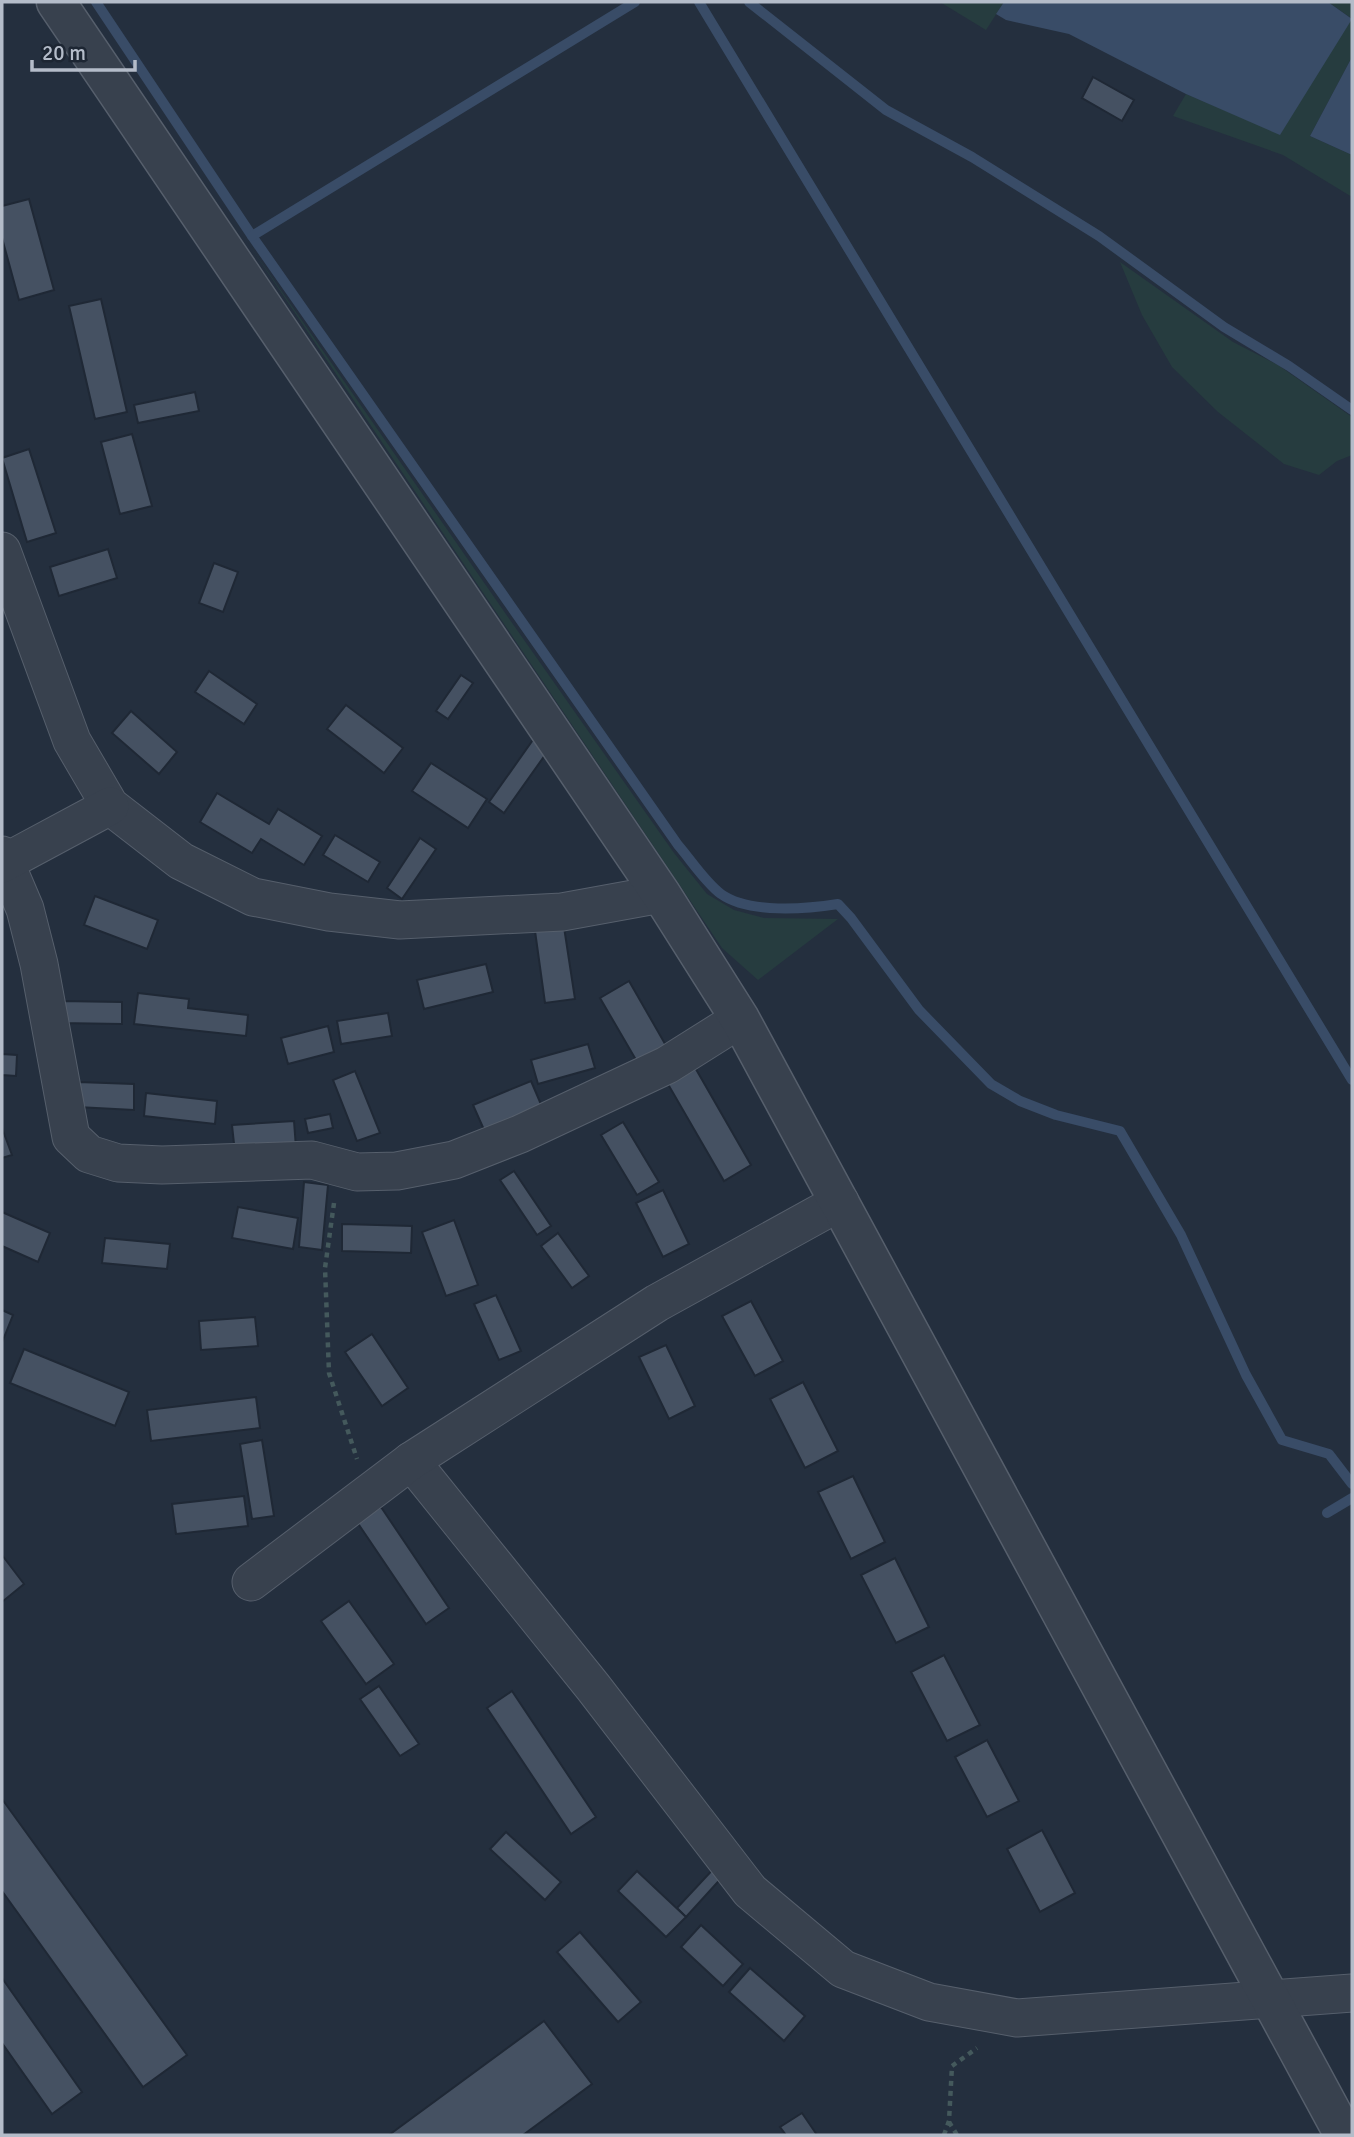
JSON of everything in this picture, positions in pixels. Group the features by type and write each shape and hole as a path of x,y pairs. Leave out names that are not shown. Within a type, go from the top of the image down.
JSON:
{"street":[{"path":"56,2 661,894 740,1019 1344,2135"},
{"path":"2,551 72,741 110,807 181,861 253,897 330,912 400,920 562,912 661,894"},
{"path":"110,807 4,860 25,909 39,964 71,1137 89,1154 118,1163 162,1166 312,1160 357,1172 397,1171 454,1160 520,1134 667,1065 740,1019"},
{"path":"251,1582 411,1461 657,1303 840,1202"},
{"path":"411,1461 593,1687 750,1891 843,1969 929,2002 1017,2018 1352,1993"}],"path":[{"path":"340,1166 324,1268 329,1373 369,1493"},
{"path":"944,2135 949,2121 952,2066 1017,2018"},
{"path":"949,2121 957,2135"}],"green space":[{"path":"940,2 1004,2 986,30"},
{"path":"1328,2 1352,2 1352,57 1310,136 1352,155 1352,197 1283,155 1173,116 1186,94 1280,134 1351,18"},
{"path":"248,243 674,853 707,894 734,910 764,918 838,919 758,980 722,948"},
{"path":"1120,262 1233,342 1278,365 1352,417 1352,455 1337,461 1319,475 1284,464 1218,412 1172,367 1142,315"}],"water":[{"path":"1004,2 1328,2 1352,19 1280,135 1186,94 1069,34 1006,20 996,14"},
{"path":"1352,57 1352,155 1310,136"}],"building":[{"path":"1093,77 1134,100 1122,121 1082,98"},
{"path":"29,199 54,290 19,300 2,238 2,206"},
{"path":"101,299 127,412 95,419 69,306"},
{"path":"195,392 199,411 138,423 134,405"},
{"path":"132,434 152,506 120,514 101,442"},
{"path":"29,449 56,533 27,542 2,458"},
{"path":"108,549 117,578 59,596 50,567"},
{"path":"214,563 238,572 223,612 199,603"},
{"path":"209,671 257,704 244,724 195,692"},
{"path":"461,675 473,683 448,719 436,711"},
{"path":"346,705 403,748 384,773 327,729"},
{"path":"131,711 177,752 159,774 112,733"},
{"path":"535,737 550,748 504,813 489,802"},
{"path":"431,763 487,799 468,828 412,791"},
{"path":"217,793 269,824 278,809 322,836 304,865 261,839 252,853 200,822"},
{"path":"335,835 380,862 368,882 323,855"},
{"path":"420,838 436,849 402,899 387,888"},
{"path":"95,896 158,920 147,949 84,925"},
{"path":"564,927 575,999 545,1003 535,931"},
{"path":"486,964 493,992 424,1009 417,980"},
{"path":"629,981 668,1049 639,1065 600,998"},
{"path":"138,993 189,999 188,1008 248,1015 246,1036 134,1024"},
{"path":"60,1001 122,1002 122,1024 59,1023"},
{"path":"388,1013 392,1036 341,1044 337,1021"},
{"path":"328,1026 334,1052 288,1064 281,1038"},
{"path":"588,1044 595,1068 538,1084 531,1060"},
{"path":"2,1054 17,1055 16,1076 2,1075"},
{"path":"693,1064 751,1165 724,1181 665,1079"},
{"path":"355,1071 380,1133 357,1141 333,1080"},
{"path":"531,1081 543,1109 485,1132 473,1105"},
{"path":"78,1082 134,1084 134,1110 77,1107"},
{"path":"146,1093 217,1101 215,1124 144,1116"},
{"path":"330,1114 333,1128 308,1133 305,1119"},
{"path":"294,1121 296,1148 235,1153 232,1125"},
{"path":"623,1122 659,1182 637,1195 601,1135"},
{"path":"2,1128 12,1155 2,1158"},
{"path":"514,1171 551,1226 537,1235 500,1180"},
{"path":"304,1182 328,1185 322,1250 299,1247"},
{"path":"663,1190 689,1244 663,1257 636,1203"},
{"path":"238,1207 298,1218 293,1249 232,1238"},
{"path":"2,1212 50,1233 38,1262 2,1246"},
{"path":"454,1220 478,1285 446,1296 422,1232"},
{"path":"342,1224 412,1226 411,1253 342,1251"},
{"path":"558,1233 589,1276 572,1288 541,1246"},
{"path":"105,1238 170,1244 167,1269 102,1263"},
{"path":"496,1295 521,1351 499,1360 474,1304"},
{"path":"751,1301 783,1361 755,1376 722,1316"},
{"path":"2,1310 13,1315 3,1340 2,1339"},
{"path":"255,1317 258,1346 201,1350 199,1321"},
{"path":"372,1334 408,1388 382,1406 345,1352"},
{"path":"666,1345 695,1406 669,1419 639,1357"},
{"path":"24,1349 129,1392 115,1426 10,1383"},
{"path":"803,1382 838,1451 805,1468 770,1399"},
{"path":"256,1397 260,1428 151,1441 147,1410"},
{"path":"262,1440 274,1516 252,1519 240,1444"},
{"path":"853,1476 885,1542 851,1559 818,1492"},
{"path":"244,1496 248,1526 176,1534 172,1504"},
{"path":"381,1507 449,1608 426,1624 357,1522"},
{"path":"2,1555 24,1584 2,1602"},
{"path":"895,1558 929,1627 896,1643 861,1575"},
{"path":"349,1601 394,1664 366,1684 321,1621"},
{"path":"944,1655 980,1725 947,1741 911,1672"},
{"path":"379,1686 419,1744 400,1756 360,1699"},
{"path":"512,1691 596,1817 571,1834 487,1708"},
{"path":"987,1740 1019,1801 987,1817 955,1757"},
{"path":"2,1799 187,2055 143,2087 2,1891"},
{"path":"1042,1830 1075,1893 1040,1912 1007,1849"},
{"path":"506,1832 561,1882 545,1900 490,1849"},
{"path":"717,1865 726,1873 686,1917 677,1908"},
{"path":"637,1871 686,1917 666,1937 618,1891"},
{"path":"701,1925 743,1964 723,1986 681,1947"},
{"path":"580,1932 641,2002 618,2022 557,1952"},
{"path":"750,1968 805,2016 784,2041 729,1992"},
{"path":"2,1978 82,2092 52,2114 2,2043"},
{"path":"544,2021 592,2084 523,2135 389,2135"},
{"path":"802,2113 817,2135 786,2135 780,2127"}],"waterway":[{"path":"96,2 252,236 678,845 704,877 721,894 747,905 794,908 838,904 919,1010 991,1084 1020,1101 1056,1115 1120,1131 1181,1235 1246,1375 1282,1440 1329,1454 1352,1484"},
{"path":"252,236 635,2"},
{"path":"699,2 1352,1080"},
{"path":"749,2 886,110 972,157 1099,236 1224,327 1289,366 1352,410"},
{"path":"1327,1513 1352,1498"}]}
